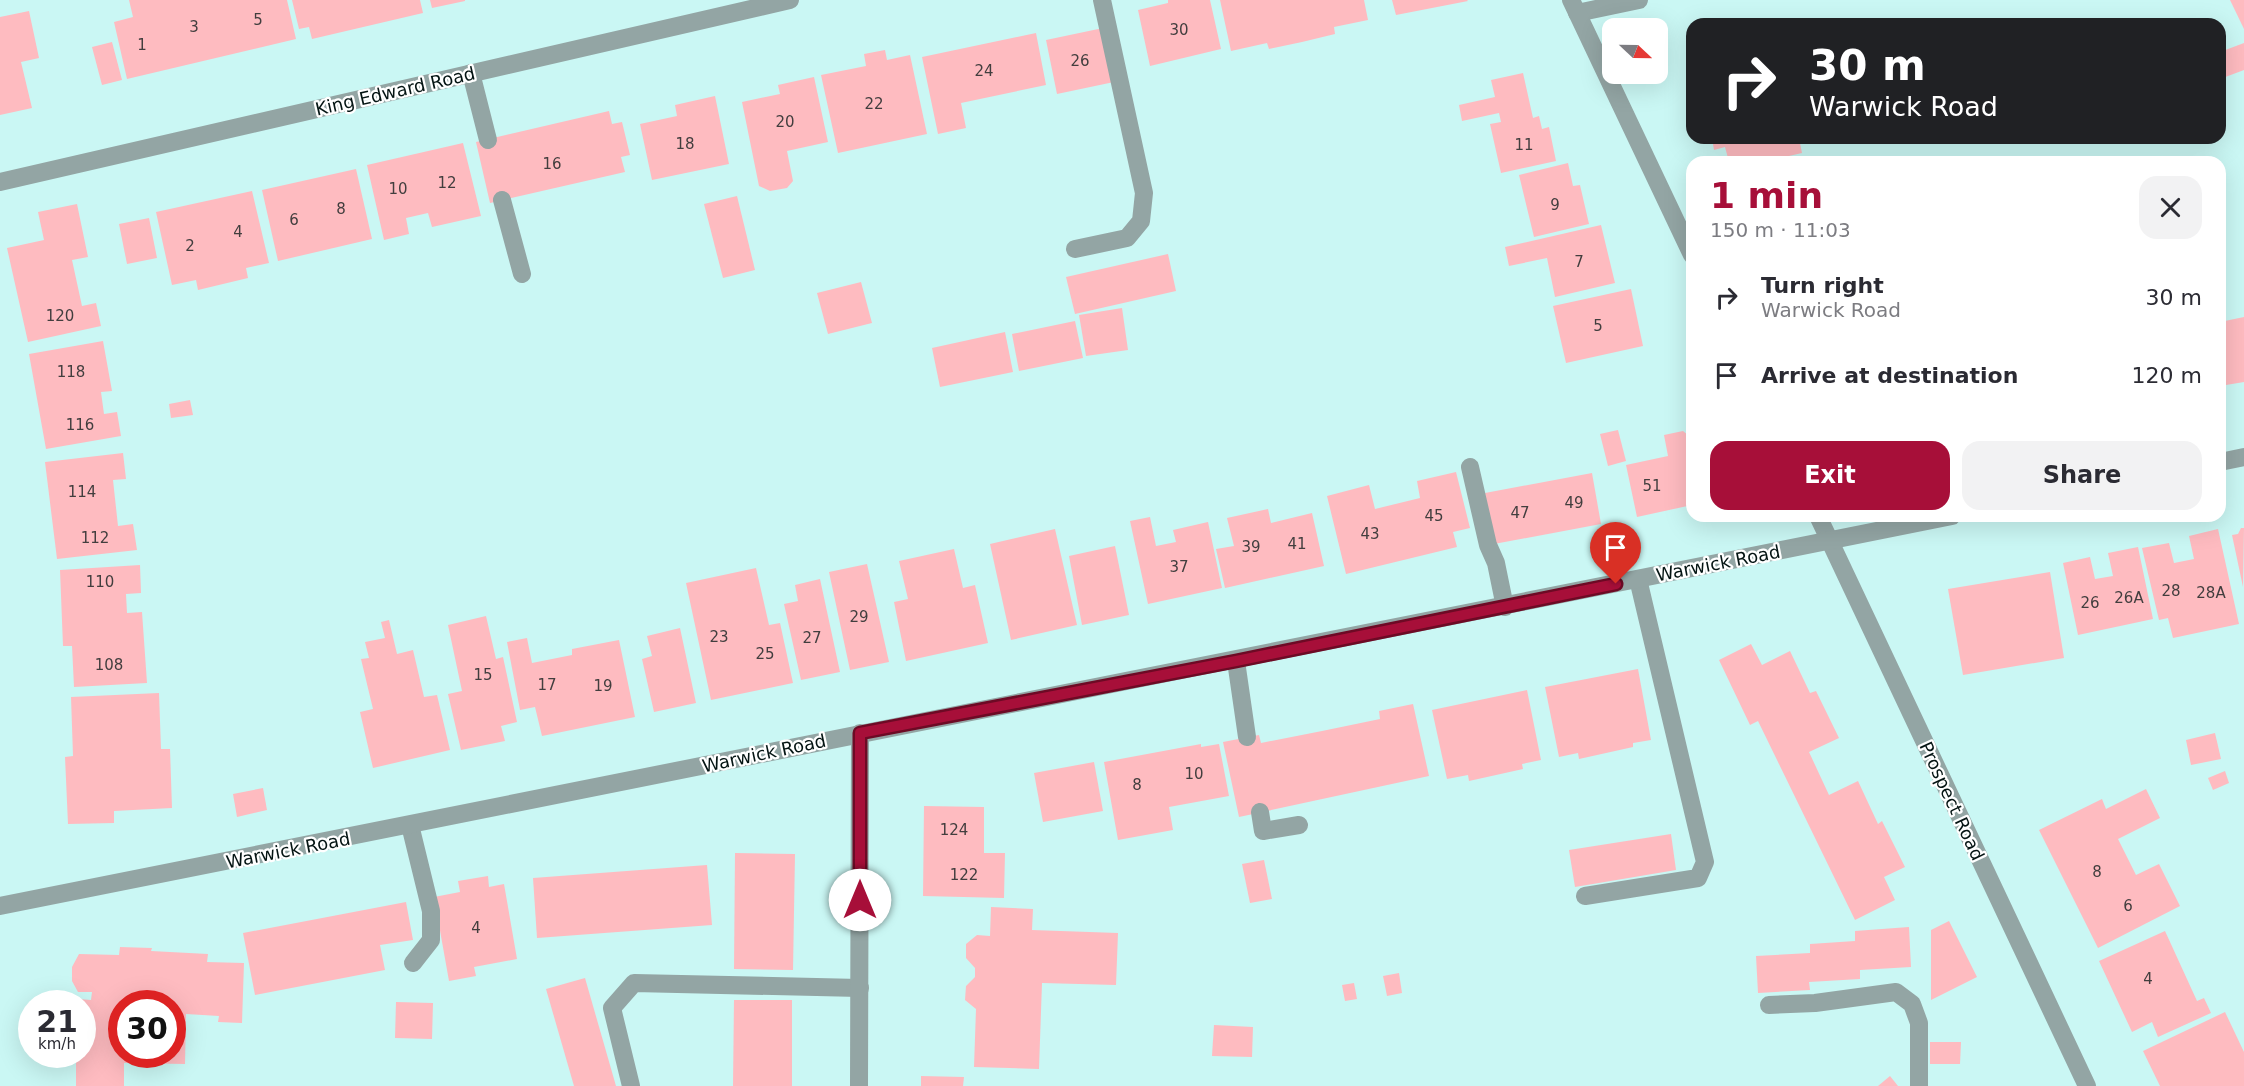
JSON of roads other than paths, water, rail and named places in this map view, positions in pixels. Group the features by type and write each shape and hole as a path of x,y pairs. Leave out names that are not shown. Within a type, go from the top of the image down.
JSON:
{"street":[{"name":"King Edward Road","path":"0,182 790,0"},
{"path":"1075,249 1127,238 1141,221 1144,193 1102,0"},
{"path":"1640,0 1574,6 1686,242"},
{"path":"471,73 488,140"},
{"path":"502,200 522,274"},
{"path":"2226,461 2244,458"},
{"path":"1470,467 1488,545 1496,563 1505,607"},
{"name":"Prospect Road","path":"1821,522 2087,1086"},
{"name":"Warwick Road","path":"0,906 860,733 1236,661 1922,522"},
{"path":"1585,896 1698,878 1705,862 1638,579"},
{"path":"1236,661 1247,737"},
{"path":"859,1086 860,733"},
{"path":"1260,812 1263,831 1299,825"},
{"path":"410,825 431,911 431,940 412,963"},
{"path":"632,1086 612,1008 634,983 860,988"},
{"path":"1770,1005 1815,1003 1896,992 1911,1004 1919,1023 1919,1086"}]}
